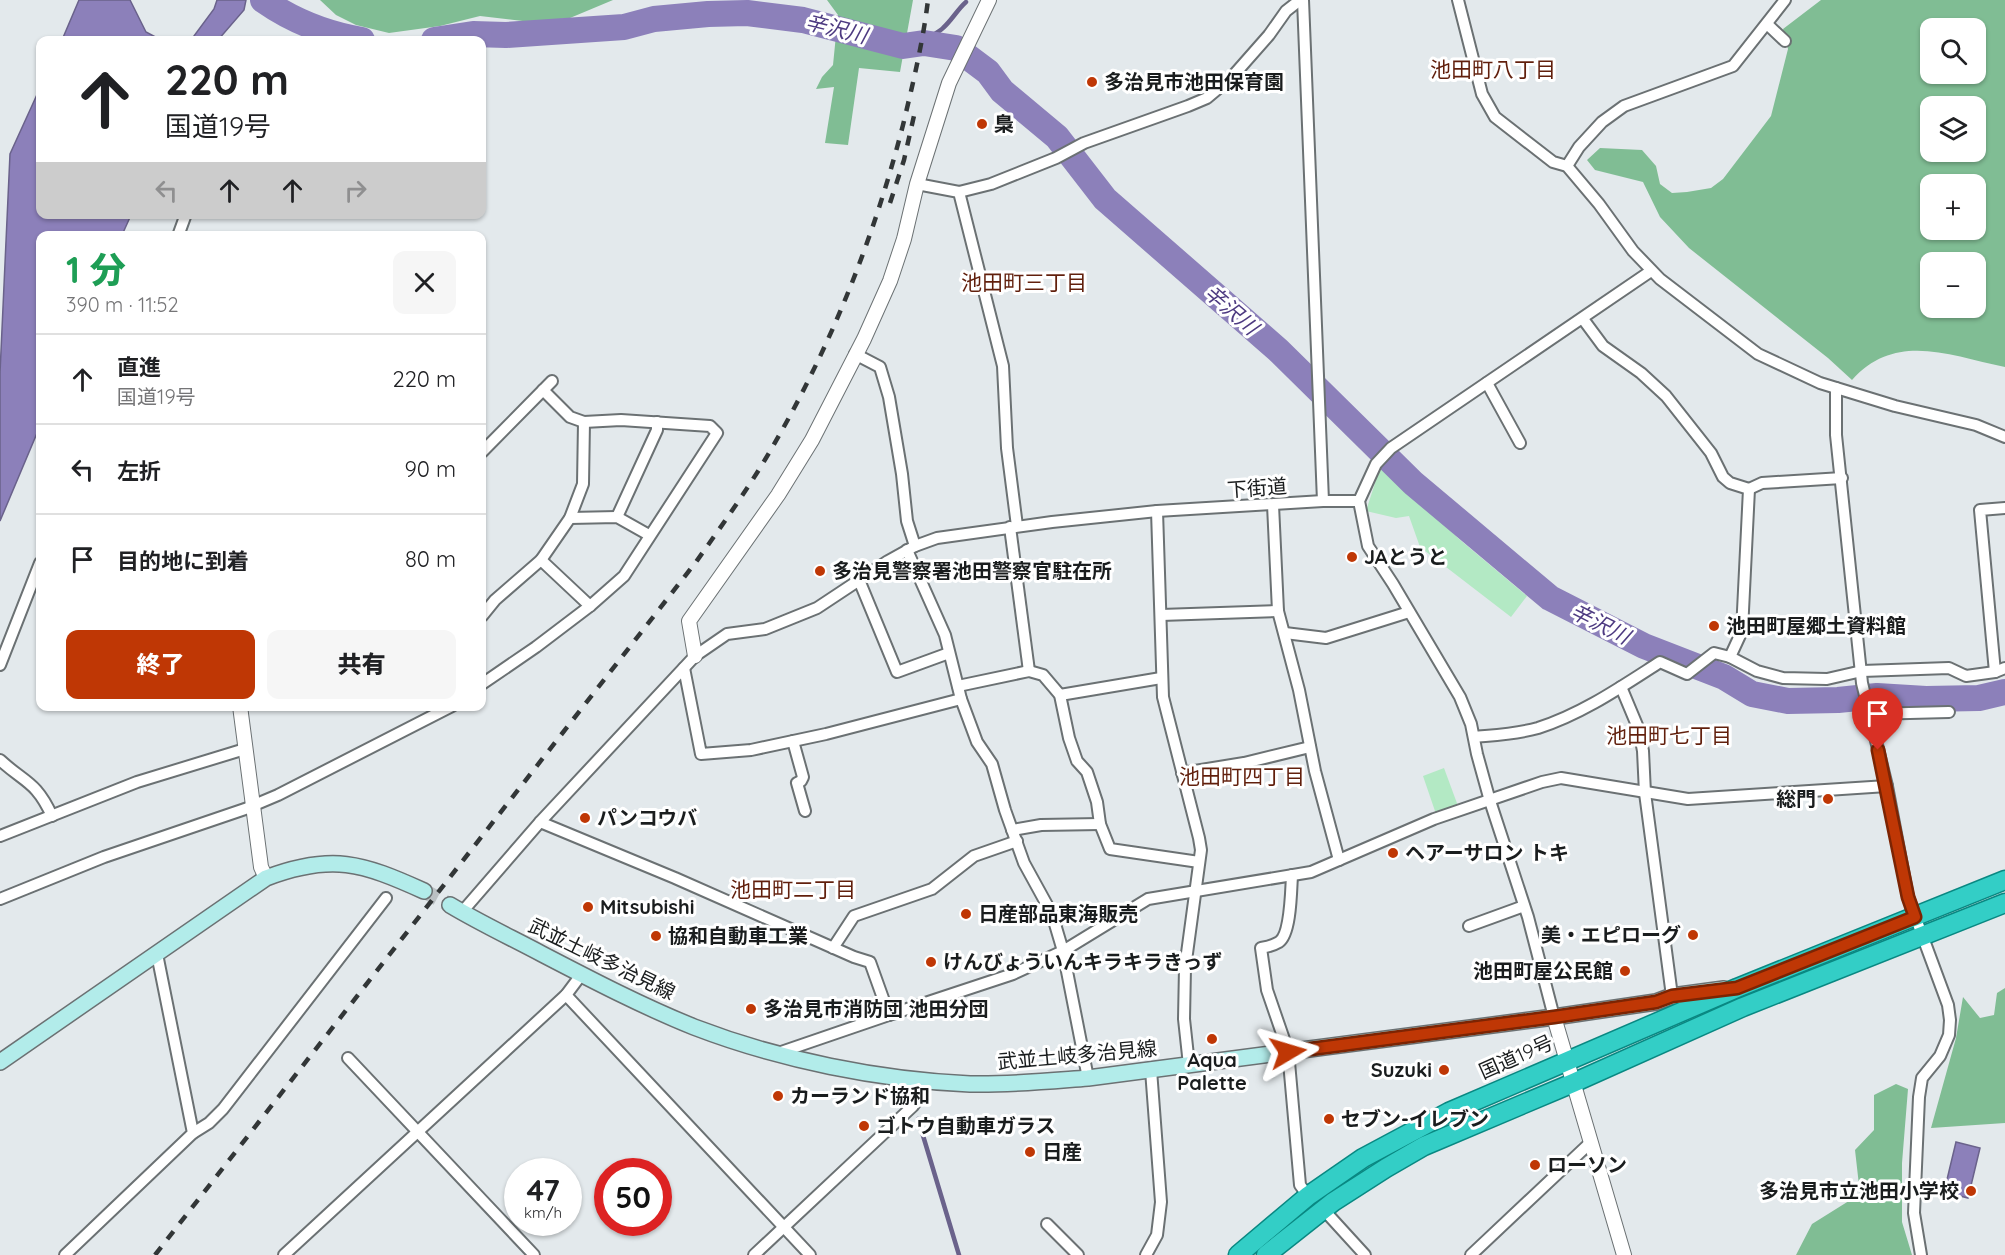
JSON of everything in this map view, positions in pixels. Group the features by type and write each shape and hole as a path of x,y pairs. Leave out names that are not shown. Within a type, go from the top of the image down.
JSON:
{"highway":[{"name":"国道19号","path":"1238,1255 1308,1196 1363,1158 1449,1112 1737,988 2005,880"},
{"path":"1266,1255 1323,1209 1386,1167 1424,1146 1743,1007 2005,903"}],"main road":[{"path":"0,1062 266,879 302,867 330,862 355,865 382,873 424,891"},
{"name":"武並土岐多治見線","path":"456,908 581,975 695,1027 814,1064 853,1071 969,1084 1006,1084 1088,1078 1554,1017 1656,1002 1672,996 1737,988"}],"street":[{"path":"695,656 689,621 778,495 812,440 890,281 905,235 917,184 950,83 989,0"},
{"path":"917,184 959,192 992,184 1079,146 1207,98 1232,77 1269,35 1286,11 1301,0"},
{"path":"1301,0 1323,501"},
{"path":"1458,0 1482,94 1495,117 1553,162 1567,166 1651,271 1758,354 1820,383 1895,406 1976,425 2005,437"},
{"path":"1567,166 1579,147 1609,116 1624,106 1733,66 1785,0"},
{"path":"1767,24 1785,41"},
{"path":"959,192 1003,366 1013,527 1029,671"},
{"path":"1624,1255 1566,1060 1524,906 1460,697 1368,546 1359,501 1376,464 1391,448 1651,271"},
{"path":"1583,319 1603,346 1641,373 1666,396 1689,423 1730,483 1749,489 1762,483 1842,478"},
{"path":"855,354 880,367 889,397 903,474 911,548 945,635 961,699 977,742 992,764 1012,830 1031,878 1052,914 1063,951 1088,1078"},
{"path":"486,448 552,381"},
{"path":"1487,383 1520,443"},
{"path":"1836,388 1836,435 1862,683 1887,786 1908,897 1948,1005 1950,1020 1949,1035 1940,1056 1922,1078 1919,1097 1914,1213 1921,1255"},
{"path":"486,681 590,606 624,576 717,433 710,426 621,420 585,422 570,417 543,390"},
{"path":"486,611 495,600 541,560 570,518 583,484 585,422"},
{"path":"617,517 657,430 657,422"},
{"path":"1730,657 1742,631 1749,489"},
{"name":"下街道","path":"456,908 695,656 728,634 765,629 817,608 911,548 937,538 1013,527 1157,512 1323,501 1359,501"},
{"path":"1273,505 1278,610 1339,860"},
{"path":"1474,737 1514,733 1538,727 1580,710 1660,662 1688,674 1714,653 1730,657 1757,671 1783,678 1827,679 1862,671 1949,668 1966,676 2000,670 1980,510 2005,508"},
{"path":"1157,512 1161,678 1167,714 1199,838 1200,850 1185,968 1184,1019 1189,1065"},
{"path":"570,518 617,517 649,535"},
{"path":"541,560 590,606"},
{"path":"0,665 36,573"},
{"path":"859,580 897,672 949,653"},
{"path":"1161,615 1278,610"},
{"path":"1285,633 1326,638 1409,612"},
{"path":"684,668 701,754 751,750 961,699"},
{"path":"958,686 1029,671 1043,675 1060,696 1077,761 1087,772 1097,802 1100,824 1110,849 1198,862"},
{"path":"1060,696 1161,678"},
{"path":"1621,687 1639,730 1643,751 1645,793 1672,996"},
{"path":"241,711 261,867 266,879"},
{"path":"0,899 104,856 253,805 448,711"},
{"path":"1869,713 1949,712"},
{"path":"793,741 803,777 797,783 805,811"},
{"path":"1182,773 1244,763 1310,747"},
{"path":"0,837 137,782 245,749"},
{"path":"0,760 28,781 43,796 52,816"},
{"path":"778,1053 1013,974 1063,951 1148,899 1311,872 1434,819 1542,782 1561,778 1688,799 1887,786"},
{"path":"540,822 870,962 889,1015"},
{"path":"1012,830 1041,825 1100,824"},
{"path":"833,948 854,916 932,889 974,856 1017,841"},
{"path":"1292,875 1285,936 1279,942 1261,948 1267,990 1288,1052 1300,1185 1308,1196"},
{"path":"65,1255 193,1133 209,1123 223,1109 386,898"},
{"path":"1469,926 1524,906"},
{"path":"157,954 193,1133"},
{"path":"284,1255 566,995 581,975"},
{"path":"566,995 810,1255"},
{"path":"348,1058 534,1255"},
{"path":"1146,1255 1157,1234 1161,1202 1151,1070"},
{"path":"754,1255 913,1106 920,1096 920,1079"},
{"path":"1471,1255 1590,1143"},
{"path":"1323,1209 1365,1255"},
{"path":"1047,1224 1078,1255"}],"green space":[{"path":"320,0 613,0 570,18 531,22 480,16 440,26 389,33 356,25 336,15"},
{"path":"827,0 913,0 900,72 859,68 848,145 825,143 834,87 816,89 822,77 833,65 838,15"},
{"path":"1821,0 2005,0 2005,367 1944,353 1905,351 1887,356 1869,365 1852,380 1828,358 1689,248 1660,217 1643,182 1595,170 1587,160 1600,148 1642,150 1656,166 1660,184 1672,193 1711,188 1723,179 1771,116 1788,49 1783,29"},
{"path":"1383,466 1459,539 1527,596 1511,617 1420,547 1409,516 1396,518 1366,511"},
{"path":"1444,768 1458,806 1436,814 1423,776"},
{"path":"2005,988 2005,1123 1931,1128 1956,1038 1963,997 1980,1018 1994,1015 1997,993"},
{"path":"1896,1084 1908,1089 1902,1163 1902,1222 1912,1255 1796,1255 1812,1224 1860,1194 1855,1150 1874,1130 1874,1095"}],"shaded area":[{"path":"79,0 130,0 146,32 154,36 64,36"},
{"path":"217,0 246,0 244,10 221,36 194,36 214,9"},
{"path":"36,97 36,219 129,219 124,231 36,231 36,436 0,521 0,373 10,154"},
{"path":"1956,1142 1980,1148 1968,1198 1944,1192"}],"waterway":[{"name":"辛沢川","path":"263,0 310,26 345,36"},
{"path":"924,43 941,30 966,2"},
{"name":"辛沢川","path":"460,36 624,27 654,19 747,13 803,20 903,46 924,43 956,48 988,72 1002,91 1057,137 1105,199 1278,350 1413,483 1550,598 1644,646 1724,677 1752,694 1788,701 1838,700 1877,696 1926,699 1979,698 2005,692"},
{"path":"918,1119 959,1255"}],"tunnel":[{"path":"424,891 450,905"}],"railway":[{"path":"155,1255 696,562 760,468 784,428 826,344 877,215 903,125 921,47 928,0"},
{"path":"890,203 904,160 916,107"}],"place":[{"name":"多治見市池田保育園","path":"1092,82"},
{"name":"梟","path":"982,124"},
{"name":"JAとうと","path":"1352,557"},
{"name":"多治見警察署池田警察官駐在所","path":"820,571"},
{"name":"池田町屋郷土資料館","path":"1714,626"},
{"name":"総門","path":"1828,799"},
{"name":"パンコウバ","path":"585,818"},
{"name":"ヘアーサロン トキ","path":"1393,853"},
{"name":"Mitsubishi","path":"588,907"},
{"name":"日産部品東海販売","path":"966,914"},
{"name":"美・エピローグ","path":"1693,935"},
{"name":"協和自動車工業","path":"656,936"},
{"name":"けんびょういんキラキラきっず","path":"931,962"},
{"name":"池田町屋公民館","path":"1625,971"},
{"name":"多治見市消防団 池田分団","path":"751,1009"},
{"name":"Aqua Palette","path":"1212,1039"},
{"name":"Suzuki","path":"1444,1070"},
{"name":"カーランド協和","path":"778,1096"},
{"name":"セブン-イレブン","path":"1329,1119"},
{"name":"ゴトウ自動車ガラス","path":"864,1126"},
{"name":"日産","path":"1030,1152"},
{"name":"ローソン","path":"1535,1165"},
{"name":"多治見市立池田小学校","path":"1971,1191"}],"district":[{"name":"池田町八丁目","path":"1493,70"},
{"name":"池田町三丁目","path":"1024,283"},
{"name":"池田町七丁目","path":"1669,736"},
{"name":"池田町四丁目","path":"1242,777"},
{"name":"池田町二丁目","path":"793,890"}],"route":[{"path":"1288,1052 1554,1017 1656,1002 1672,996 1737,988 1915,917 1908,897 1878,750"}]}
